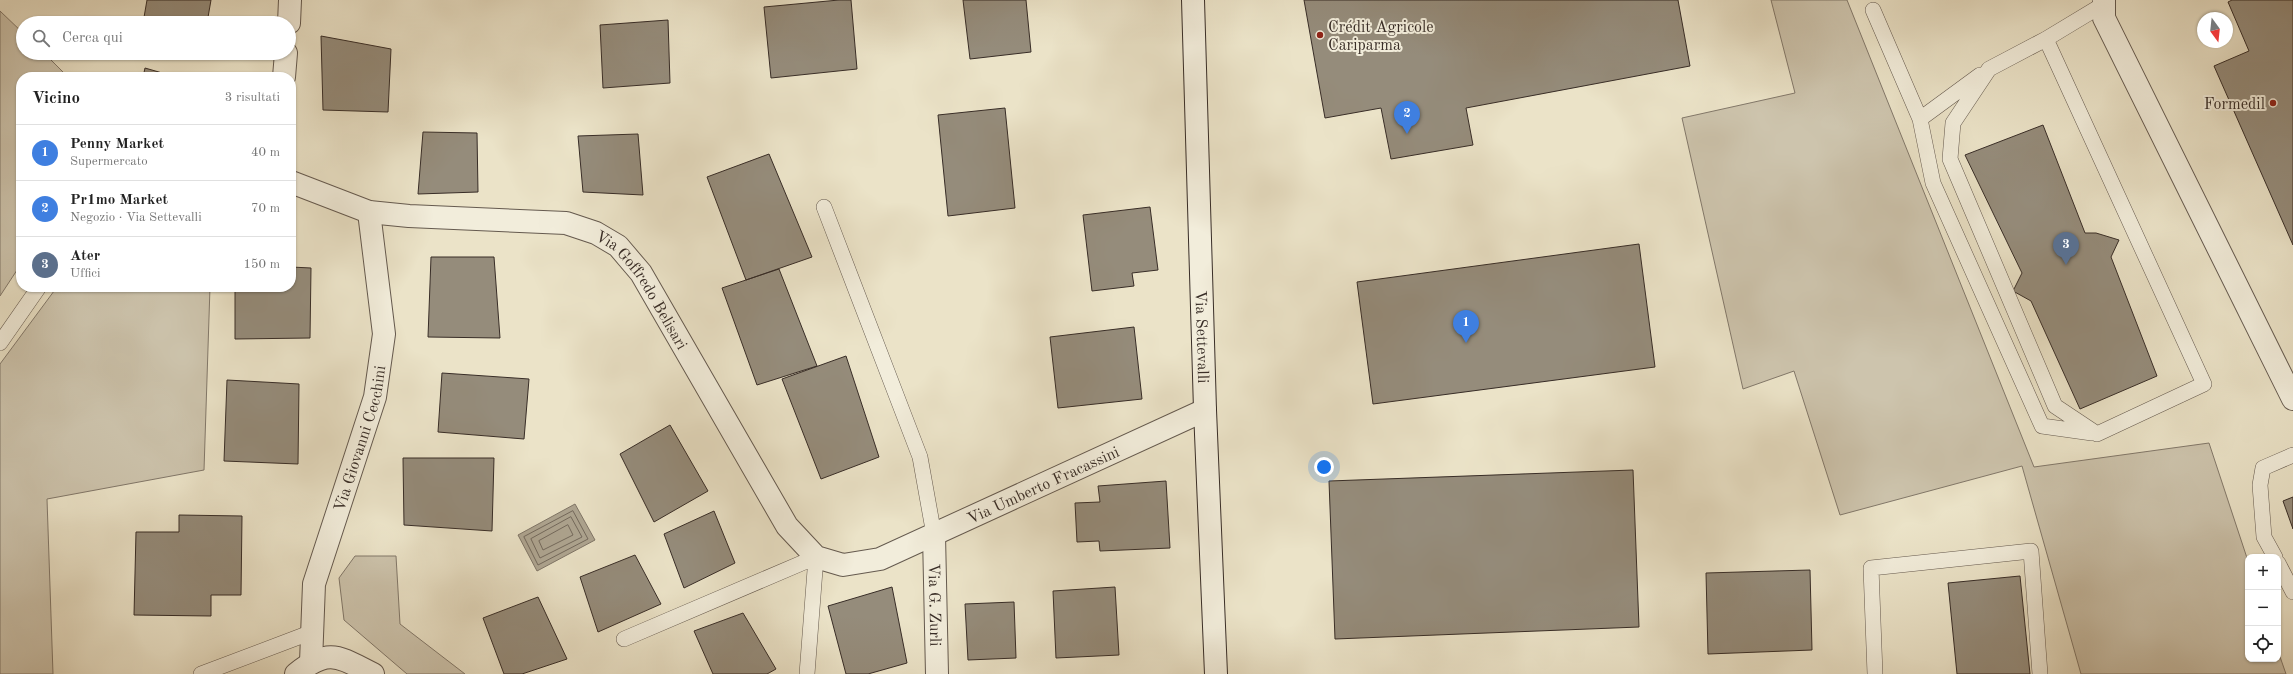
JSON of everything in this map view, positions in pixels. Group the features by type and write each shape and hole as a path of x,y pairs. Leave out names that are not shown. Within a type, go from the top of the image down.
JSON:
{"street":[{"path":"289,16 290,0"},
{"name":"Via Settevalli","path":"1193,0 1205,410 1216,674"},
{"path":"2103,1 2104,18 2293,399"},
{"path":"284,72 285,60"},
{"name":"Via Goffredo Belisari","path":"296,184 369,212 409,216 566,223 596,233 618,246 641,273 787,526 816,557"},
{"name":"Via Giovanni Cecchini","path":"304,668 312,632 314,584 375,397 384,334 369,212"},
{"name":"Via Umberto Fracassini","path":"816,557 843,564 880,559 1205,410"},
{"name":"Via G. Zurli","path":"934,535 937,674"},
{"name":"Via Giovanni Cecchini","path":"304,668 336,656 373,674"}],"lane":[{"path":"1920,119 1989,69 2046,39 2103,1"},
{"path":"1873,10 1920,119 1933,183 2042,426 2097,434 2204,384 2046,39"},
{"path":"1989,69 1953,124 1950,159 2056,406 2097,434"},
{"path":"824,207 920,457 934,535"},
{"path":"0,343 36,292"},
{"path":"2273,554 2264,537 2260,485 2263,468 2293,455"},
{"path":"1875,674 1871,568 2031,552 2040,674"},
{"path":"624,639 816,557 807,674"},
{"path":"2281,569 2293,592"},
{"path":"201,674 312,632"}],"shaded area":[{"path":"1771,0 1847,0 2034,467 2209,443 2246,554 2245,662 2281,662 2281,660 2286,674 2081,674 2022,466 1840,515 1794,371 1743,389 1682,118 1795,93"},
{"path":"0,11 16,26 16,60 51,60 63,72 16,72 16,272 0,296"},
{"path":"53,292 210,292 204,470 47,499 53,674 0,674 0,364"},
{"path":"355,556 396,556 400,624 465,674 407,674 344,620 339,578"}],"water":[{"path":"575,504 595,540 537,571 518,535"}],"building":[{"path":"147,0 211,0 208,16 144,16"},
{"path":"851,0 857,69 771,78 764,7"},
{"path":"963,0 1026,0 1031,52 970,59"},
{"path":"1304,0 1678,0 1690,66 1466,108 1473,145 1391,159 1381,108 1325,118"},
{"path":"2232,0 2293,0 2293,245 2214,66 2249,51 2228,2"},
{"path":"668,20 670,83 603,88 600,25"},
{"path":"321,36 391,49 388,112 323,110"},
{"path":"145,68 159,72 144,72"},
{"path":"1005,108 1015,208 948,216 938,115"},
{"path":"2043,125 2085,233 2096,233 2119,240 2111,257 2157,376 2080,409 2031,301 2013,291 2022,273 1965,155"},
{"path":"423,132 477,133 478,192 418,194"},
{"path":"638,134 643,195 583,192 578,136"},
{"path":"769,154 812,257 746,280 707,177"},
{"path":"1150,207 1158,270 1132,273 1134,286 1092,291 1083,215"},
{"path":"1639,244 1655,367 1373,404 1357,282"},
{"path":"431,257 494,257 500,338 428,337"},
{"path":"296,267 311,268 310,338 235,339 235,292 296,292"},
{"path":"779,269 817,366 757,385 722,288"},
{"path":"1134,327 1142,399 1058,408 1050,337"},
{"path":"846,356 879,457 821,479 782,379"},
{"path":"442,373 529,379 524,439 438,432"},
{"path":"227,380 299,384 298,464 224,461"},
{"path":"670,425 708,491 654,522 620,454"},
{"path":"403,458 494,458 492,531 404,525"},
{"path":"1633,470 1639,627 1335,639 1329,481"},
{"path":"1166,481 1170,548 1100,551 1099,541 1077,542 1075,503 1100,502 1098,486"},
{"path":"2293,497 2293,529 2283,501"},
{"path":"714,511 735,563 684,588 664,534"},
{"path":"179,515 242,516 241,595 211,595 211,616 134,615 136,532 179,532"},
{"path":"635,555 661,604 598,632 580,577"},
{"path":"1810,570 1812,650 1708,654 1706,573"},
{"path":"2020,576 2030,674 1957,674 1948,583"},
{"path":"892,587 907,663 868,674 846,674 828,606"},
{"path":"1115,587 1119,655 1056,658 1053,591"},
{"path":"538,597 567,659 522,674 504,674 483,618"},
{"path":"1014,602 1016,658 968,660 965,604"},
{"path":"743,613 776,669 767,674 713,674 694,631"}],"place":[{"name":"Crédit Agricole Cariparma","path":"1320,35"},
{"name":"Formedil","path":"2273,103"},
{"name":"Pr1mo Market","path":"1407,134"},
{"name":"Ater","path":"2066,265"},
{"name":"Penny Market","path":"1466,343"}]}
